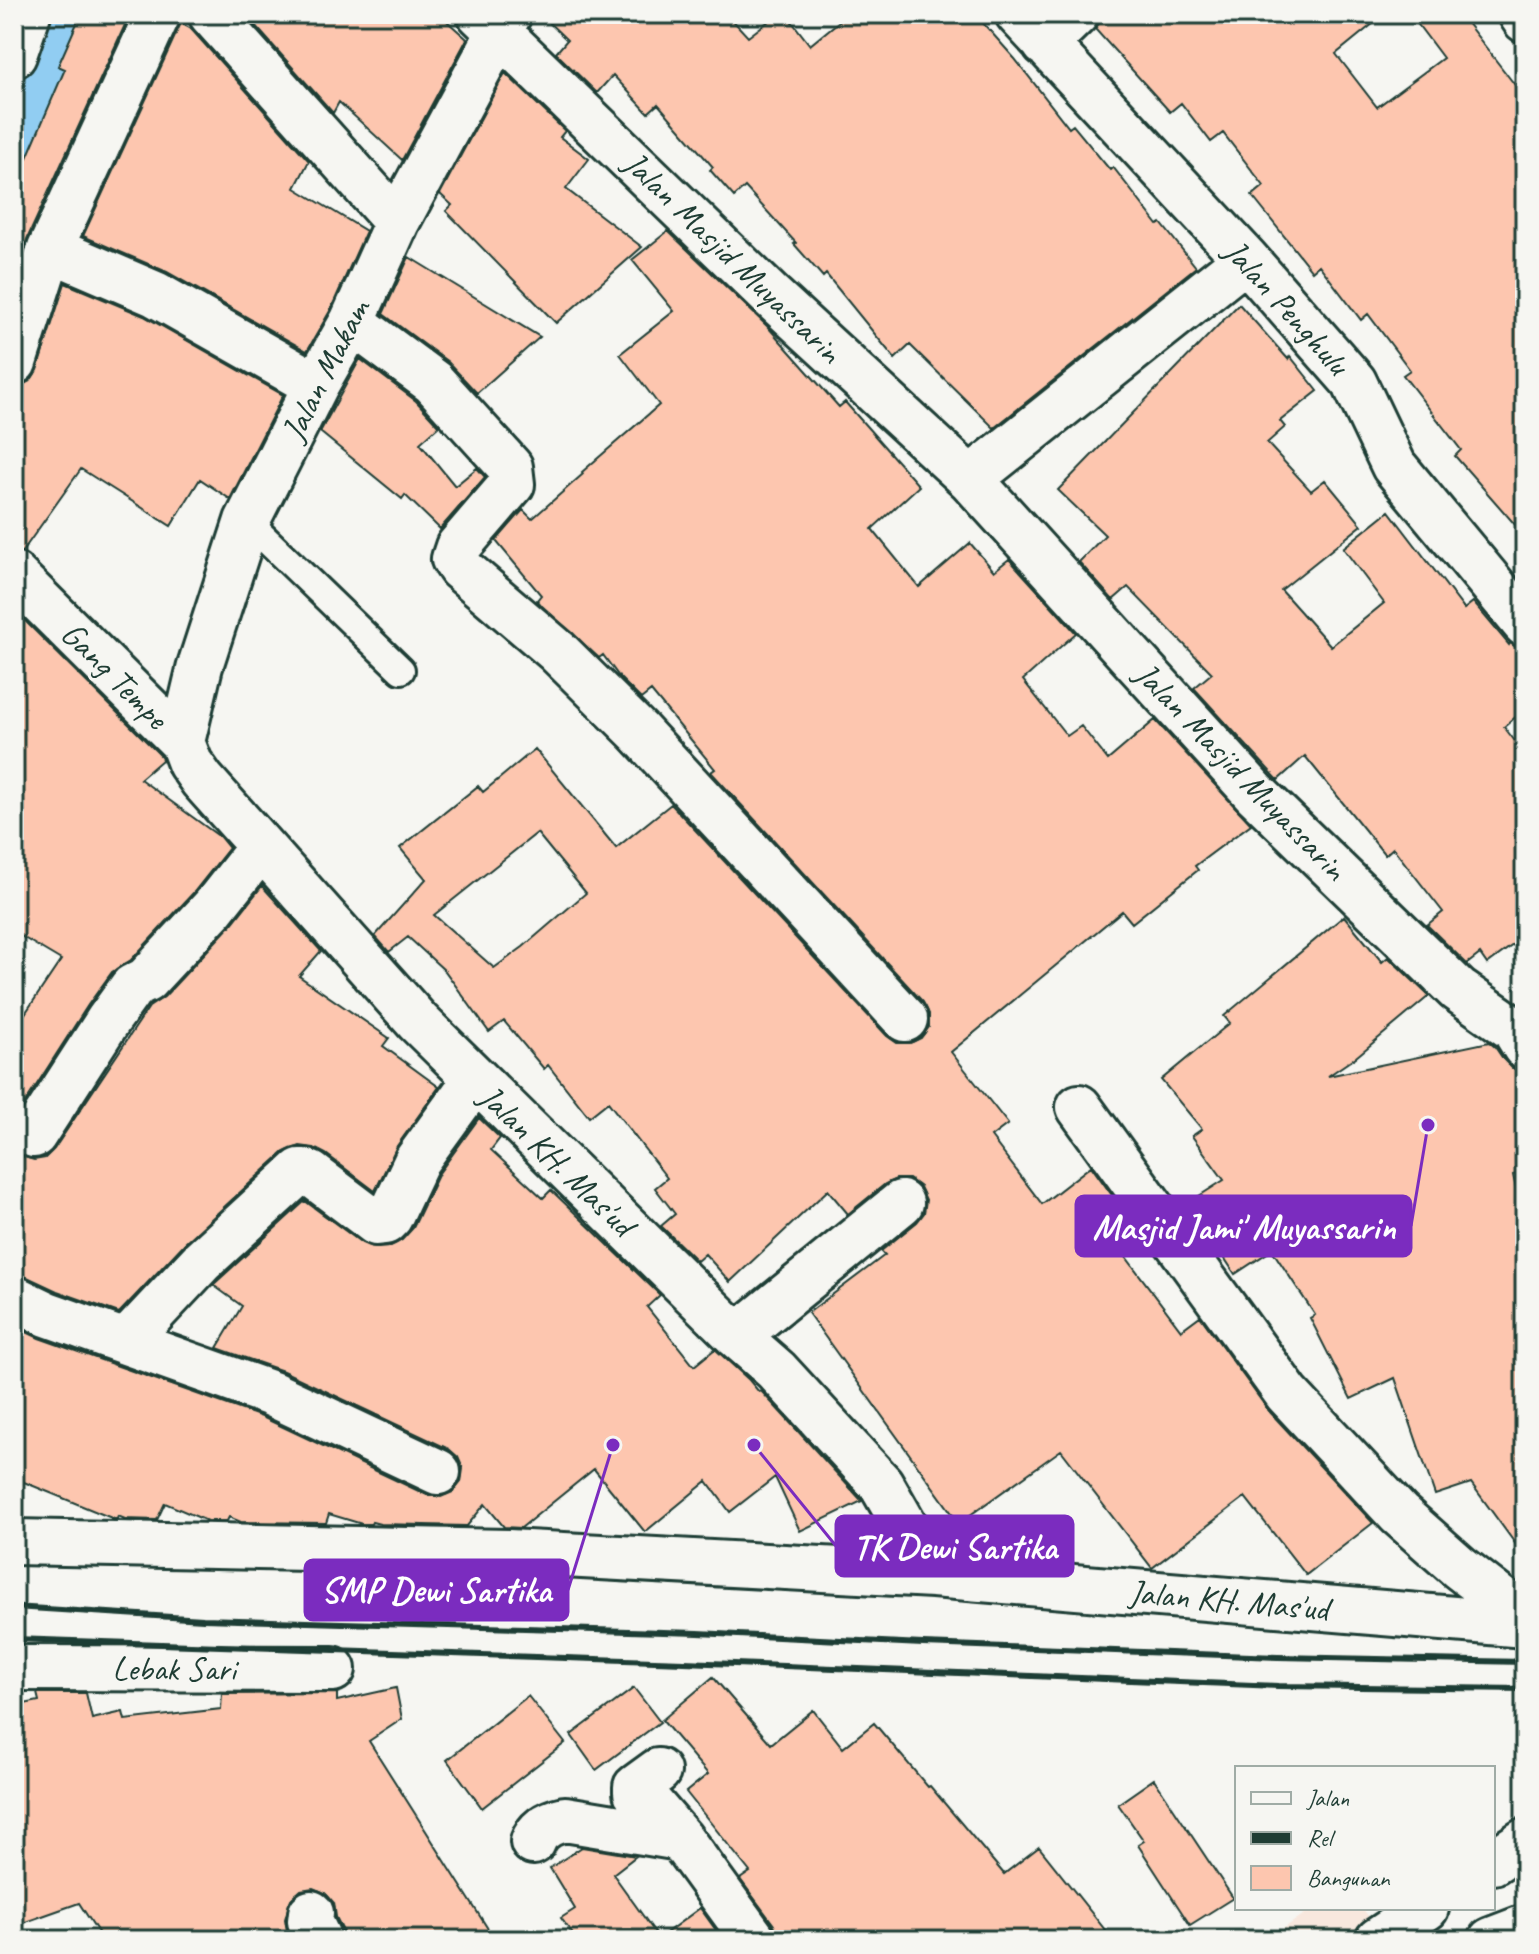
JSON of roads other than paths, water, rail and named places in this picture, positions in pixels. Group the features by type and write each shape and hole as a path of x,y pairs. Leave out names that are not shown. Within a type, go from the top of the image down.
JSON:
{"street":[{"path":"14,55 28,14"},
{"path":"14,362 50,249 158,14"},
{"path":"211,14 397,222"},
{"path":"1032,29 1076,14"},
{"path":"1521,14 1525,20"},
{"name":"Jalan Makam","path":"182,742 200,666 247,521 316,385 352,322 397,222 496,20"},
{"name":"Jalan Masjid Muyassarin","path":"496,20 771,296 970,479 1255,793 1458,990 1514,1029 1525,1047"},
{"name":"Jalan Penghulu","path":"1032,29 1246,259 1354,382 1394,466 1525,624"},
{"path":"50,249 155,294 316,385"},
{"path":"970,479 1246,259"},
{"path":"352,322 433,382 510,467 512,484 458,547 454,559 460,568 557,651 639,732 905,1019"},
{"name":"Gang Tempe","path":"14,575 182,742"},
{"name":"Jalan KH. Mas'ud","path":"182,742 190,763 202,780 418,1022 737,1336 776,1370 881,1484 933,1575"},
{"path":"34,1135 132,987 146,980 194,929 261,847"},
{"path":"126,1342 202,1261 300,1171 311,1174 376,1223 385,1222 417,1160 475,1080"},
{"path":"1079,1107 1287,1394 1399,1514 1459,1567 1525,1618"},
{"path":"737,1336 901,1203"},
{"path":"14,1298 47,1314 272,1394 438,1472"},
{"name":"Jalan KH. Mas'ud","path":"14,1542 508,1552 933,1575 1525,1625"},
{"name":"Lebak Sari","path":"14,1668 333,1669"},
{"path":"658,1771 636,1787 636,1792 649,1802 680,1838 754,1940"},
{"path":"533,1842 536,1833 565,1819 680,1838"},
{"path":"1495,1861 1525,1841"},
{"path":"1378,1940 1423,1910"},
{"path":"1491,1940 1525,1927"}],"lane":[{"path":"247,521 401,670"}],"waterway":[{"path":"14,166 56,60 65,14"}],"railway":[{"path":"14,1607 203,1619 698,1633 1278,1657 1525,1662"},
{"path":"14,1639 1278,1686 1525,1689"}],"place":[{"name":"Masjid Jami' Muyassarin","path":"1428,1125"},
{"name":"SMP Dewi Sartika","path":"613,1445"},
{"name":"TK Dewi Sartika","path":"754,1445"}]}
